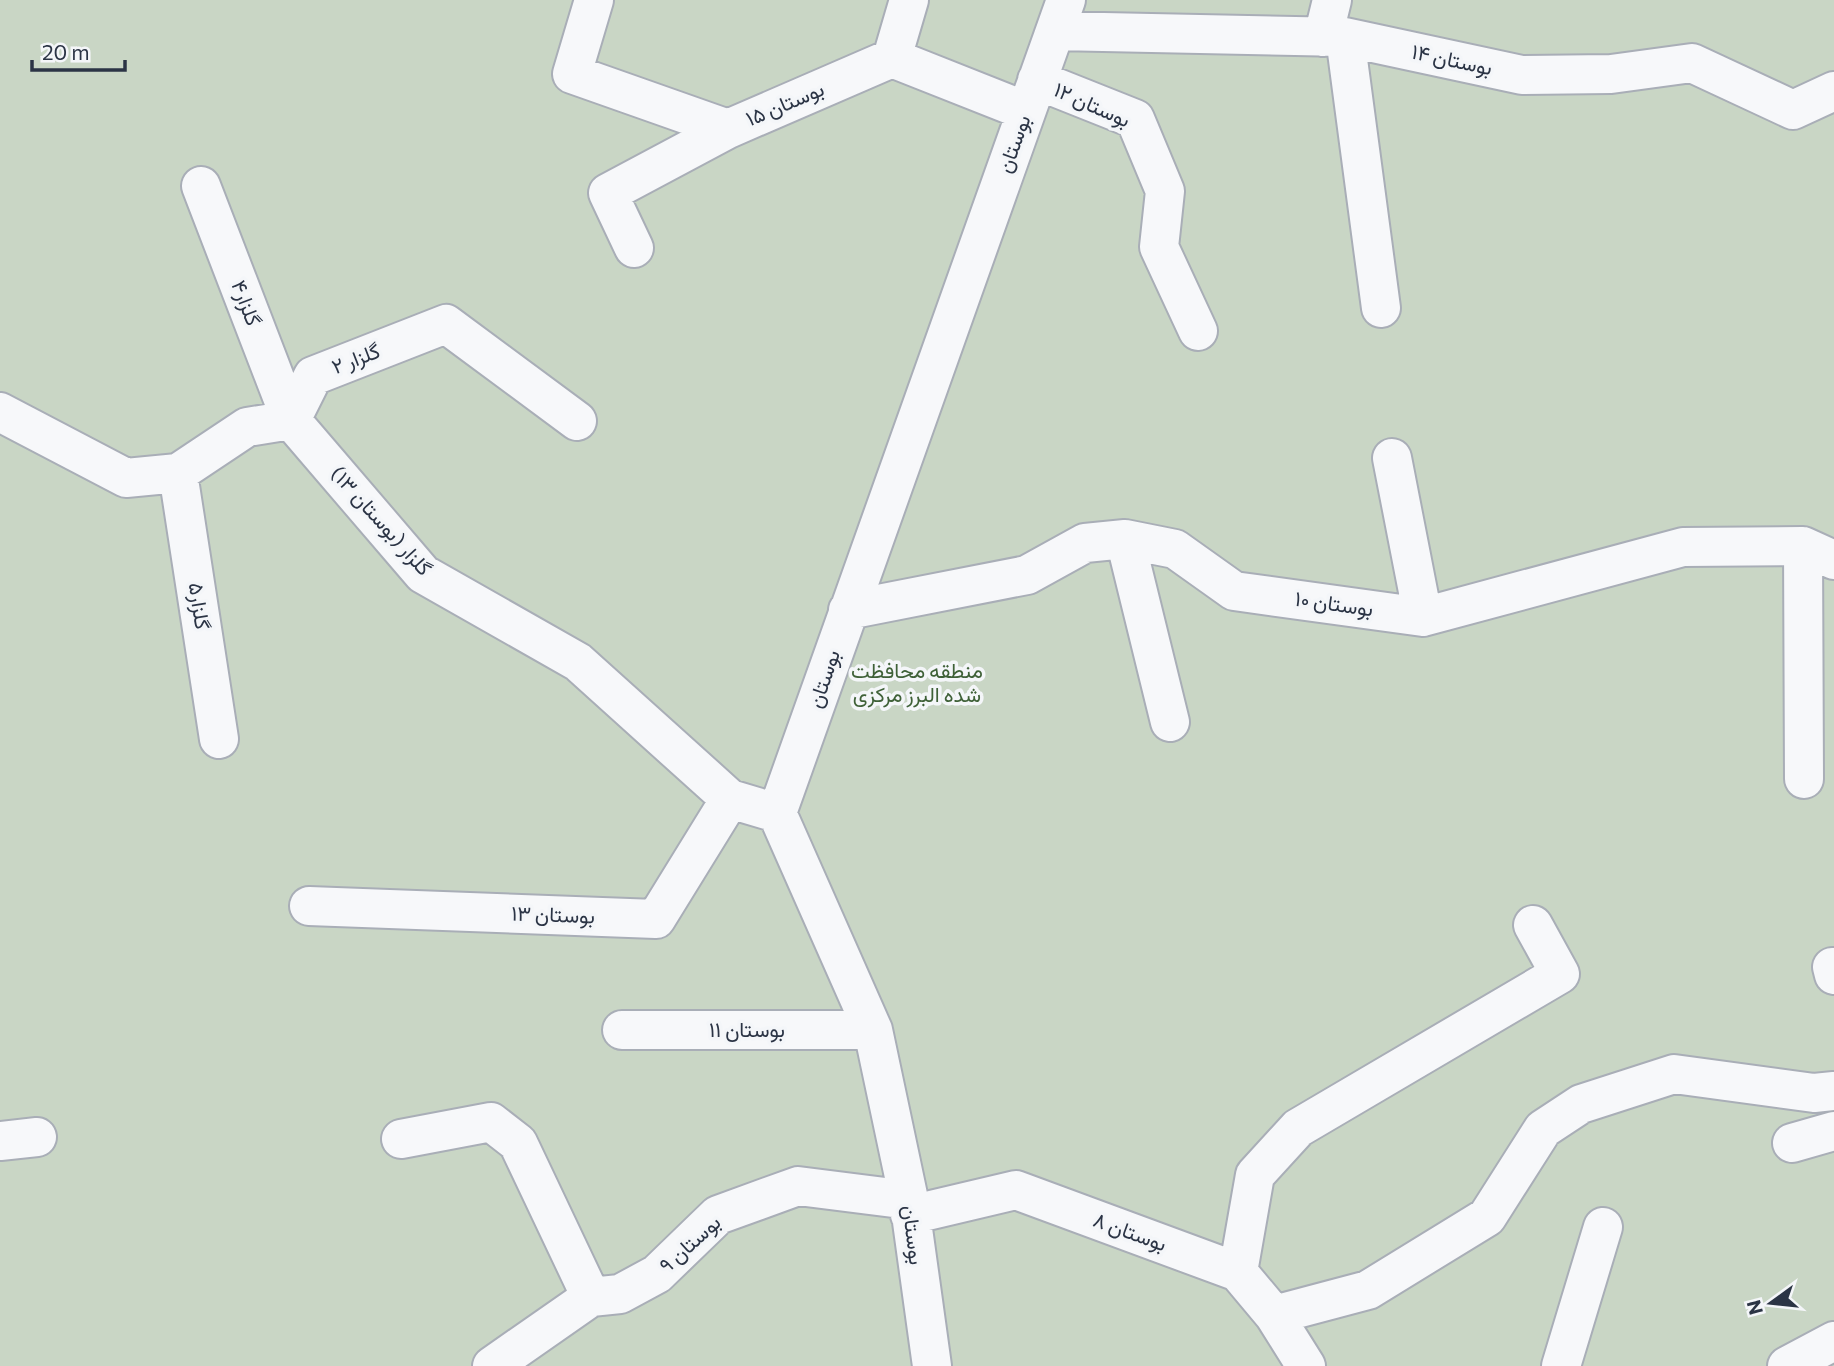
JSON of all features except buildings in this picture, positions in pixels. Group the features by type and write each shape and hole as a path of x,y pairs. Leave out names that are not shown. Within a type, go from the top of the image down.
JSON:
{"street":[{"path":"594,0 572,74 729,129"},
{"path":"909,0 892,58 1031,96"},
{"path":"1332,0 1334,37 1381,307"},
{"name":"بوستان ۱۴","path":"1061,16 1334,37 1522,75 1611,74 1692,63 1793,110 1834,91"},
{"name":"بوستان","path":"932,1366 909,1207 873,1030 777,813 1061,16"},
{"name":"بوستان ۱۵","path":"634,248 608,193 729,129 892,58"},
{"name":"بوستان ۱۲","path":"1031,96 1135,119 1165,191 1159,247 1198,331"},
{"name":"گلزار۴","path":"201,186 291,420"},
{"name":"گلزار ۲","path":"291,420 313,376 446,324 577,421"},
{"path":"0,412 126,478 178,472 247,427 291,420"},
{"name":"گلزار (بوستان ۱۳)","path":"291,420 423,574 578,662 730,799 777,813"},
{"path":"1392,457 1423,617"},
{"name":"گلزار۵","path":"178,472 219,739"},
{"path":"1125,539 1170,722"},
{"name":"بوستان ۱۰","path":"848,610 1027,575 1085,543 1125,539 1175,549 1234,591 1423,617 1683,547 1818,553"},
{"path":"1804,779 1818,553"},
{"name":"بوستان ۱۳","path":"309,906 656,919 730,799"},
{"path":"1238,1272 1255,1175 1297,1128 1560,974 1533,925"},
{"name":"بوستان ۱۱","path":"622,1030 873,1030"},
{"path":"1274,1315 1368,1290 1487,1217 1543,1129 1581,1104 1674,1074 1814,1093 1834,1091"},
{"path":"401,1139 491,1122 518,1143 591,1297"},
{"path":"1792,1143 1834,1131"},
{"path":"0,1141 37,1137"},
{"name":"بوستان ۹","path":"492,1366 591,1297 620,1294 657,1274 718,1215 798,1185 909,1207"},
{"name":"بوستان ۸","path":"909,1207 1016,1190 1238,1272 1274,1315 1306,1366"},
{"path":"1561,1366 1603,1227"},
{"path":"1787,1366 1834,1340"}],"green space":[{"name":"منطقه محافظت شده البرز مرکزی","path":"0,0 1834,0 1834,1366 0,1366"}]}
